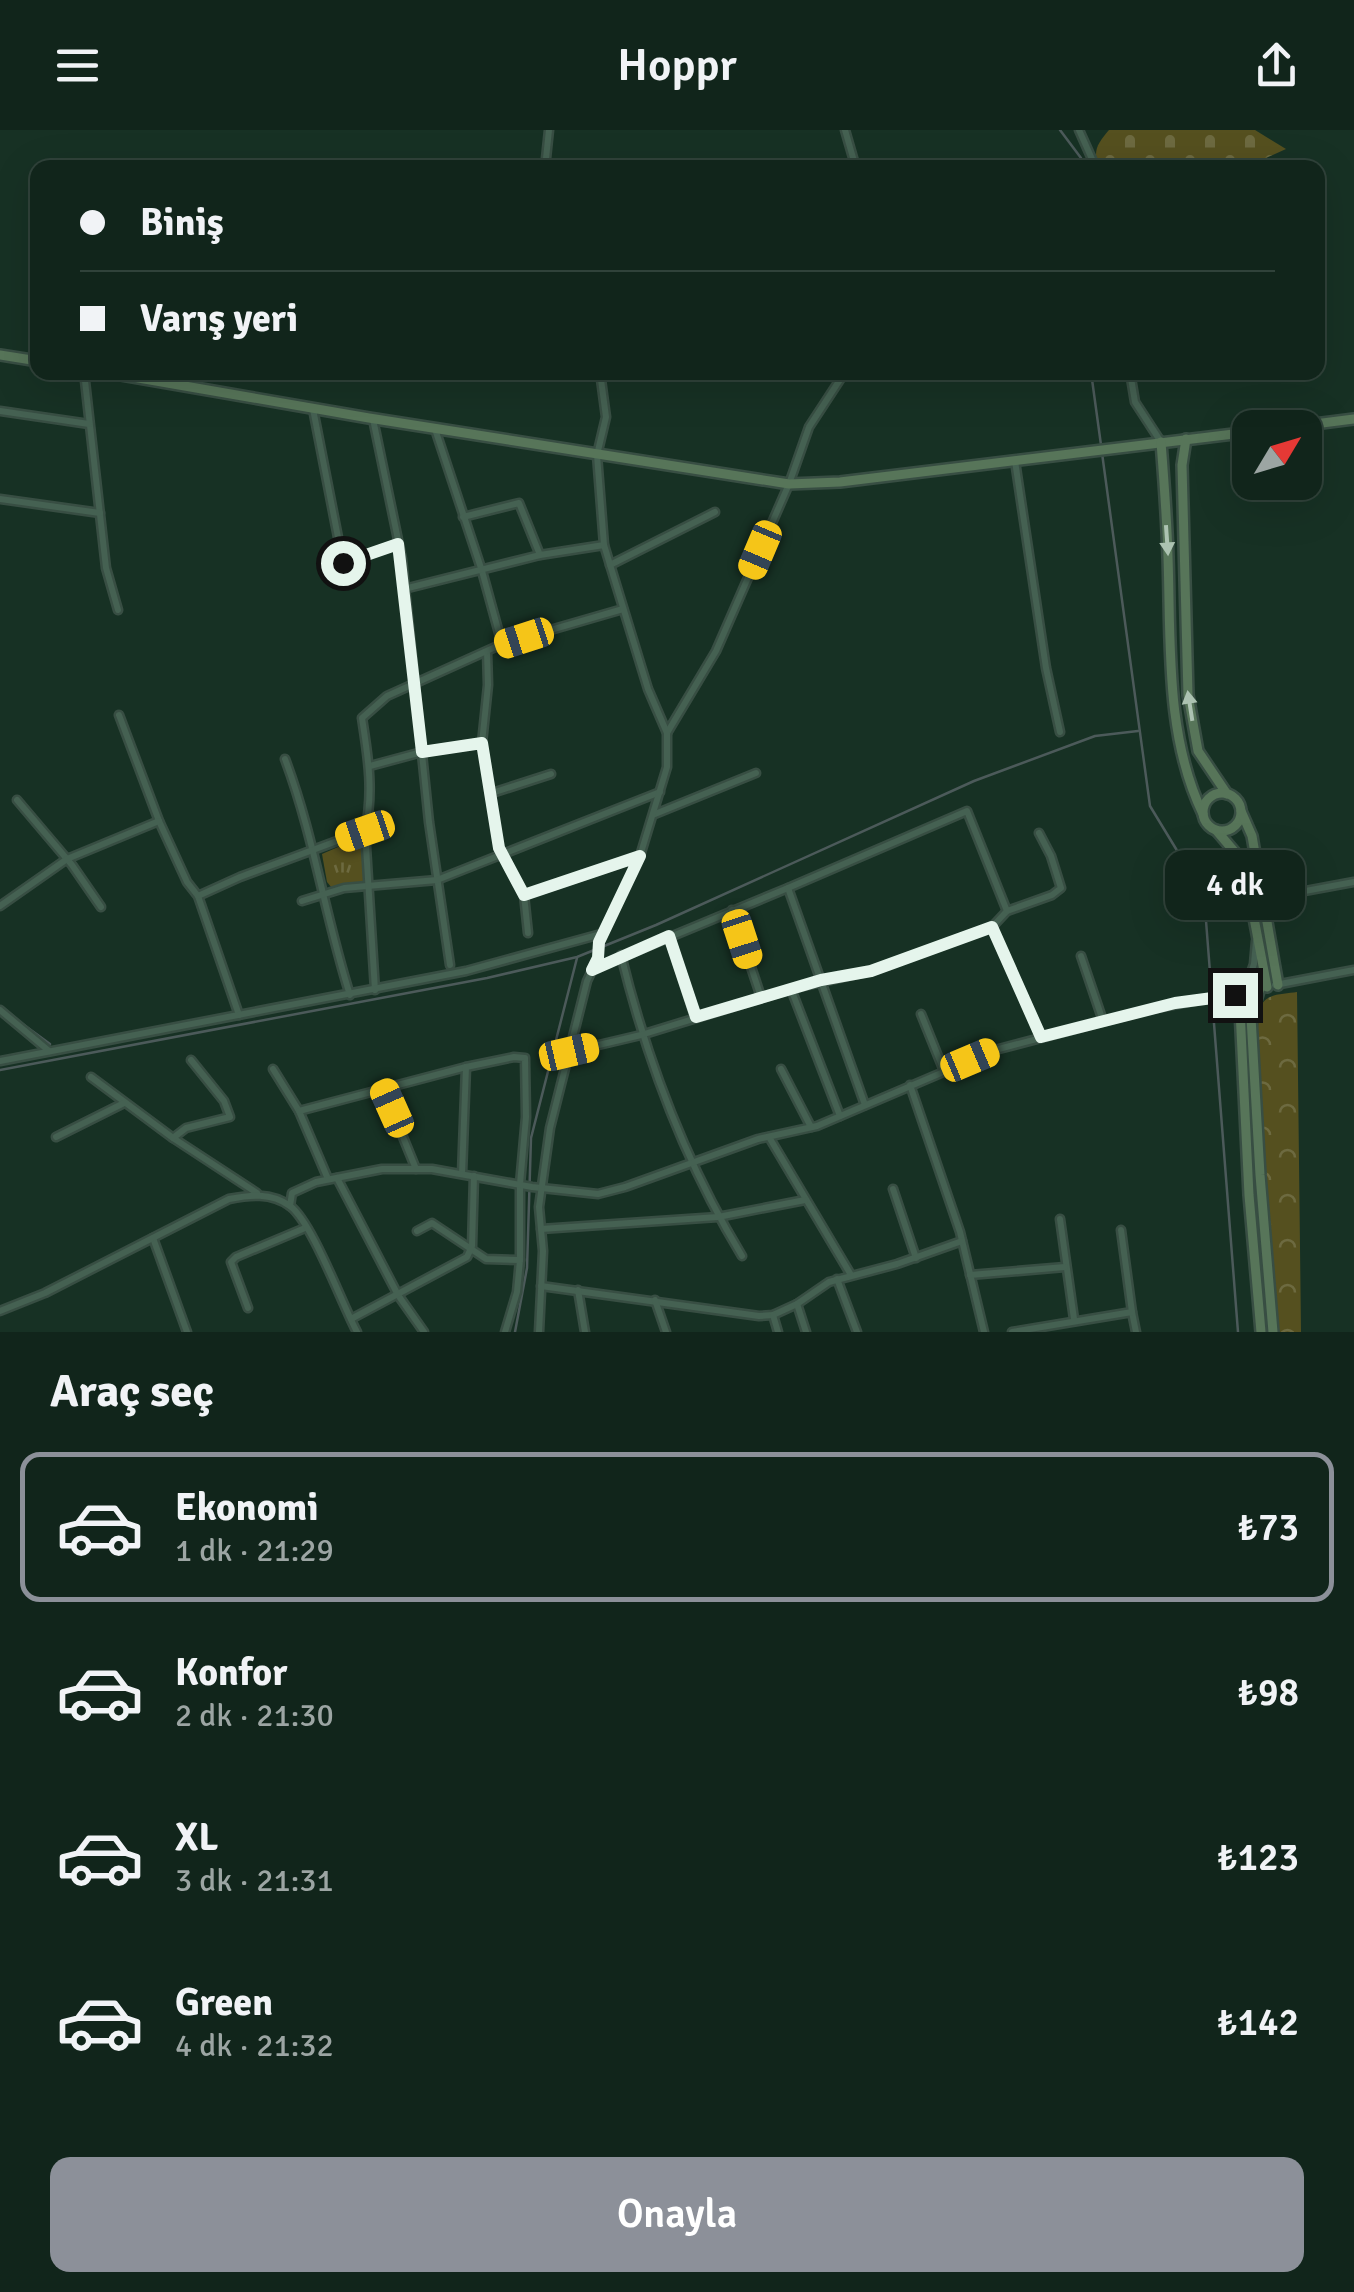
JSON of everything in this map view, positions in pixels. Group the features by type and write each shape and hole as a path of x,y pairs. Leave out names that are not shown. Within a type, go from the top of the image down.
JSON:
{"street":[{"path":"546,160 549,130"},
{"path":"845,130 854,160"},
{"path":"1079,130 1092,160"},
{"path":"0,354 30,360"},
{"path":"85,380 106,568 118,610"},
{"path":"150,380 790,484 840,482 1232,434"},
{"path":"539,1332 541,1229 529,1186 550,1128 601,938 640,856 667,767 667,733 648,689 604,544 597,455 606,417 601,380"},
{"path":"667,733 716,651 790,484 808,427 840,380"},
{"path":"1132,380 1136,402 1161,442 1172,680 1182,753 1192,790 1208,824 1238,858 1257,935 1263,988 1251,1017 1274,1332"},
{"path":"313,408 343,563 398,544"},
{"path":"0,411 89,424"},
{"path":"374,419 398,544 436,880 450,964"},
{"path":"1322,423 1354,419"},
{"path":"435,429 502,644"},
{"path":"1186,439 1182,465 1188,695 1198,751 1227,794"},
{"path":"1015,461 1046,668 1060,732"},
{"path":"0,498 100,513"},
{"path":"463,517 519,503 540,554"},
{"path":"610,566 715,512"},
{"path":"404,589 540,554 604,544"},
{"path":"375,990 365,831 370,809 370,766 362,718 387,696 502,644 623,609"},
{"path":"487,652 482,743 501,854 524,895 528,932"},
{"path":"119,715 159,822 187,882 198,896 238,1015"},
{"path":"370,766 422,752 482,743"},
{"path":"286,759 350,994"},
{"path":"654,815 756,773"},
{"path":"492,793 551,774"},
{"path":"302,901 369,885 436,880 660,792"},
{"path":"1204,814 1208,799 1227,794 1235,798 1252,836 1278,985"},
{"path":"17,800 101,907"},
{"path":"592,970 967,811 1007,911"},
{"path":"1216,830 1232,828 1241,811"},
{"path":"0,906 67,859 159,822"},
{"path":"198,896 365,831"},
{"path":"569,1052 791,988 871,971 992,927 1007,911 1060,888 1040,833"},
{"path":"524,895 640,856"},
{"path":"1251,901 1354,882"},
{"path":"788,888 866,1105"},
{"path":"732,910 762,997"},
{"path":"992,927 1041,1037"},
{"path":"1257,935 1254,964 1240,1010 1249,1196 1262,1332"},
{"path":"669,936 696,1017"},
{"path":"0,1061 375,990 601,938"},
{"path":"621,956 641,1034 692,1163 742,1256"},
{"path":"1081,956 1103,1021"},
{"path":"290,1206 292,1192 332,1178 382,1169 462,1174 598,1194 769,1137 812,1127 994,1050 1199,998 1222,997 1354,970"},
{"path":"791,988 840,1116"},
{"path":"0,1010 49,1052"},
{"path":"921,1014 944,1070"},
{"path":"299,1111 466,1067 525,1058 529,1186 517,1292 505,1332"},
{"path":"173,1138 186,1128 230,1117 224,1101 191,1060"},
{"path":"462,1174 466,1067"},
{"path":"272,1069 299,1111 398,1295 424,1332"},
{"path":"781,1070 812,1127"},
{"path":"91,1077 173,1138 258,1193 290,1206 306,1228 357,1332"},
{"path":"910,1084 962,1241 984,1332"},
{"path":"384,1088 416,1169"},
{"path":"56,1137 124,1104"},
{"path":"769,1137 851,1275"},
{"path":"351,1319 466,1256 470,1250 474,1176"},
{"path":"893,1189 916,1258"},
{"path":"0,1311 45,1293 229,1199 258,1193"},
{"path":"541,1229 718,1217 804,1200"},
{"path":"1060,1218 1074,1320"},
{"path":"417,1231 432,1224 486,1259 520,1260"},
{"path":"248,1308 232,1262 306,1228"},
{"path":"1121,1230 1136,1332"},
{"path":"153,1238 188,1332"},
{"path":"541,1286 759,1316 797,1304 837,1280 962,1241"},
{"path":"970,1275 1065,1267"},
{"path":"837,1280 857,1332"},
{"path":"578,1290 585,1332"},
{"path":"655,1300 666,1332"},
{"path":"797,1304 806,1332"},
{"path":"1012,1332 1132,1312"},
{"path":"773,1314 778,1332"}],"green space":[{"path":"1109,130 1255,130 1286,149 1262,160 1097,160 1097,147"},
{"path":"359,838 366,881 332,888 327,882 322,854"},
{"path":"1297,992 1301,1332 1279,1332 1262,1162 1258,1023 1265,1000"}],"waterway":[{"path":"1060,130 1081,160"},
{"path":"1092,380 1101,445"},
{"path":"1102,453 1150,806 1204,895 1238,1332"},
{"path":"0,1070 487,978 577,957 974,781 1095,736 1138,731"},
{"path":"515,1332 527,1268 531,1138 577,958"},
{"path":"9,1014 50,1044"}],"route":[{"path":"343,563 398,544 422,752 482,743 499,848 524,895 640,856 599,942 592,970 669,936 696,1017 821,980 871,971 992,927 1041,1037 1175,1003 1235,995"}]}
